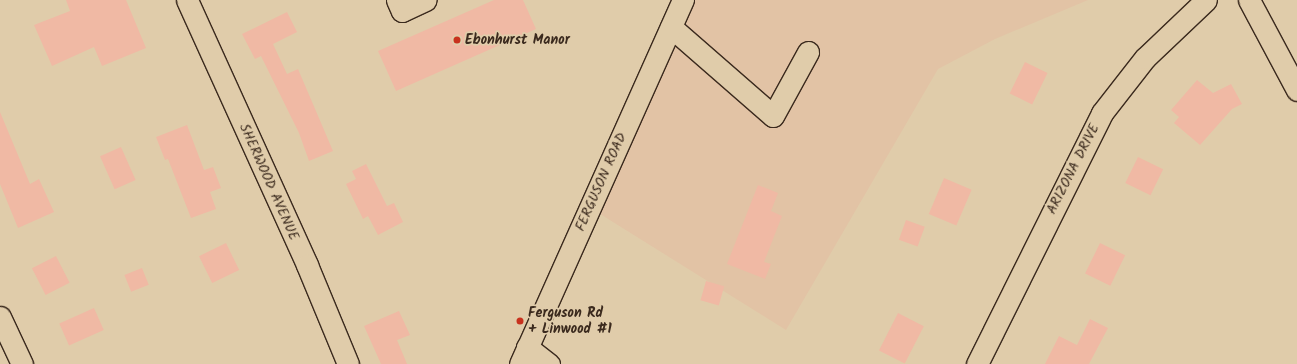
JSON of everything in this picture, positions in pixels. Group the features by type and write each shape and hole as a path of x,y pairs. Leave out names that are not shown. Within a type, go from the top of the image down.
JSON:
{"street":[{"name":"SHERWOOD AVENUE","path":"187,0 306,265 348,364"},
{"path":"397,0 402,12 426,0"},
{"name":"FERGUSON ROAD","path":"523,355 683,0"},
{"name":"ARIZONA DRIVE","path":"977,364 1102,112 1145,58 1206,0"},
{"path":"1249,0 1297,90"},
{"path":"671,27 773,116 808,52"},
{"path":"0,317 22,364"},
{"path":"523,355 549,364"}],"shaded area":[{"path":"683,0 1088,0 995,39 938,69 786,330 589,207"}],"building":[{"path":"66,0 126,0 146,48 102,66 94,47 52,66 34,25 70,11"},
{"name":"Ebonhurst Manor","path":"494,0 523,0 536,29 396,91 378,51"},
{"path":"287,12 297,32 273,44 287,74 298,69 333,151 309,161 299,133 261,56 255,59 242,34"},
{"path":"1025,62 1047,73 1032,104 1010,93"},
{"path":"1197,80 1213,93 1231,84 1242,104 1232,109 1200,145 1174,123 1179,117 1171,110"},
{"path":"0,112 30,184 39,179 54,212 18,228 0,184"},
{"path":"187,125 204,170 213,167 221,188 210,192 216,209 191,218 168,159 165,160 156,137"},
{"path":"121,147 136,180 115,189 100,156"},
{"path":"1138,157 1163,169 1150,195 1125,183"},
{"path":"366,164 387,206 394,203 403,222 378,235 368,216 363,219 346,184 356,179 352,171"},
{"path":"944,178 972,190 956,226 929,214"},
{"path":"758,185 778,193 771,211 782,216 764,262 771,264 765,279 727,264"},
{"path":"906,220 925,227 918,247 899,240"},
{"path":"226,243 239,270 212,283 199,256"},
{"path":"1100,243 1125,255 1110,286 1085,274"},
{"path":"56,256 70,283 46,295 32,268"},
{"path":"142,268 149,285 131,292 124,275"},
{"path":"706,281 724,286 719,305 700,300"},
{"path":"94,308 104,330 69,345 59,323"},
{"path":"399,311 410,335 397,340 407,364 381,364 364,326"},
{"path":"898,313 924,326 905,364 879,350"},
{"path":"1090,319 1108,328 1089,364 1045,364 1059,336 1077,345"}],"place":[{"name":"Ebonhurst Manor","path":"457,40"},
{"name":"Ferguson Rd + Linwood #1","path":"520,321"}]}
